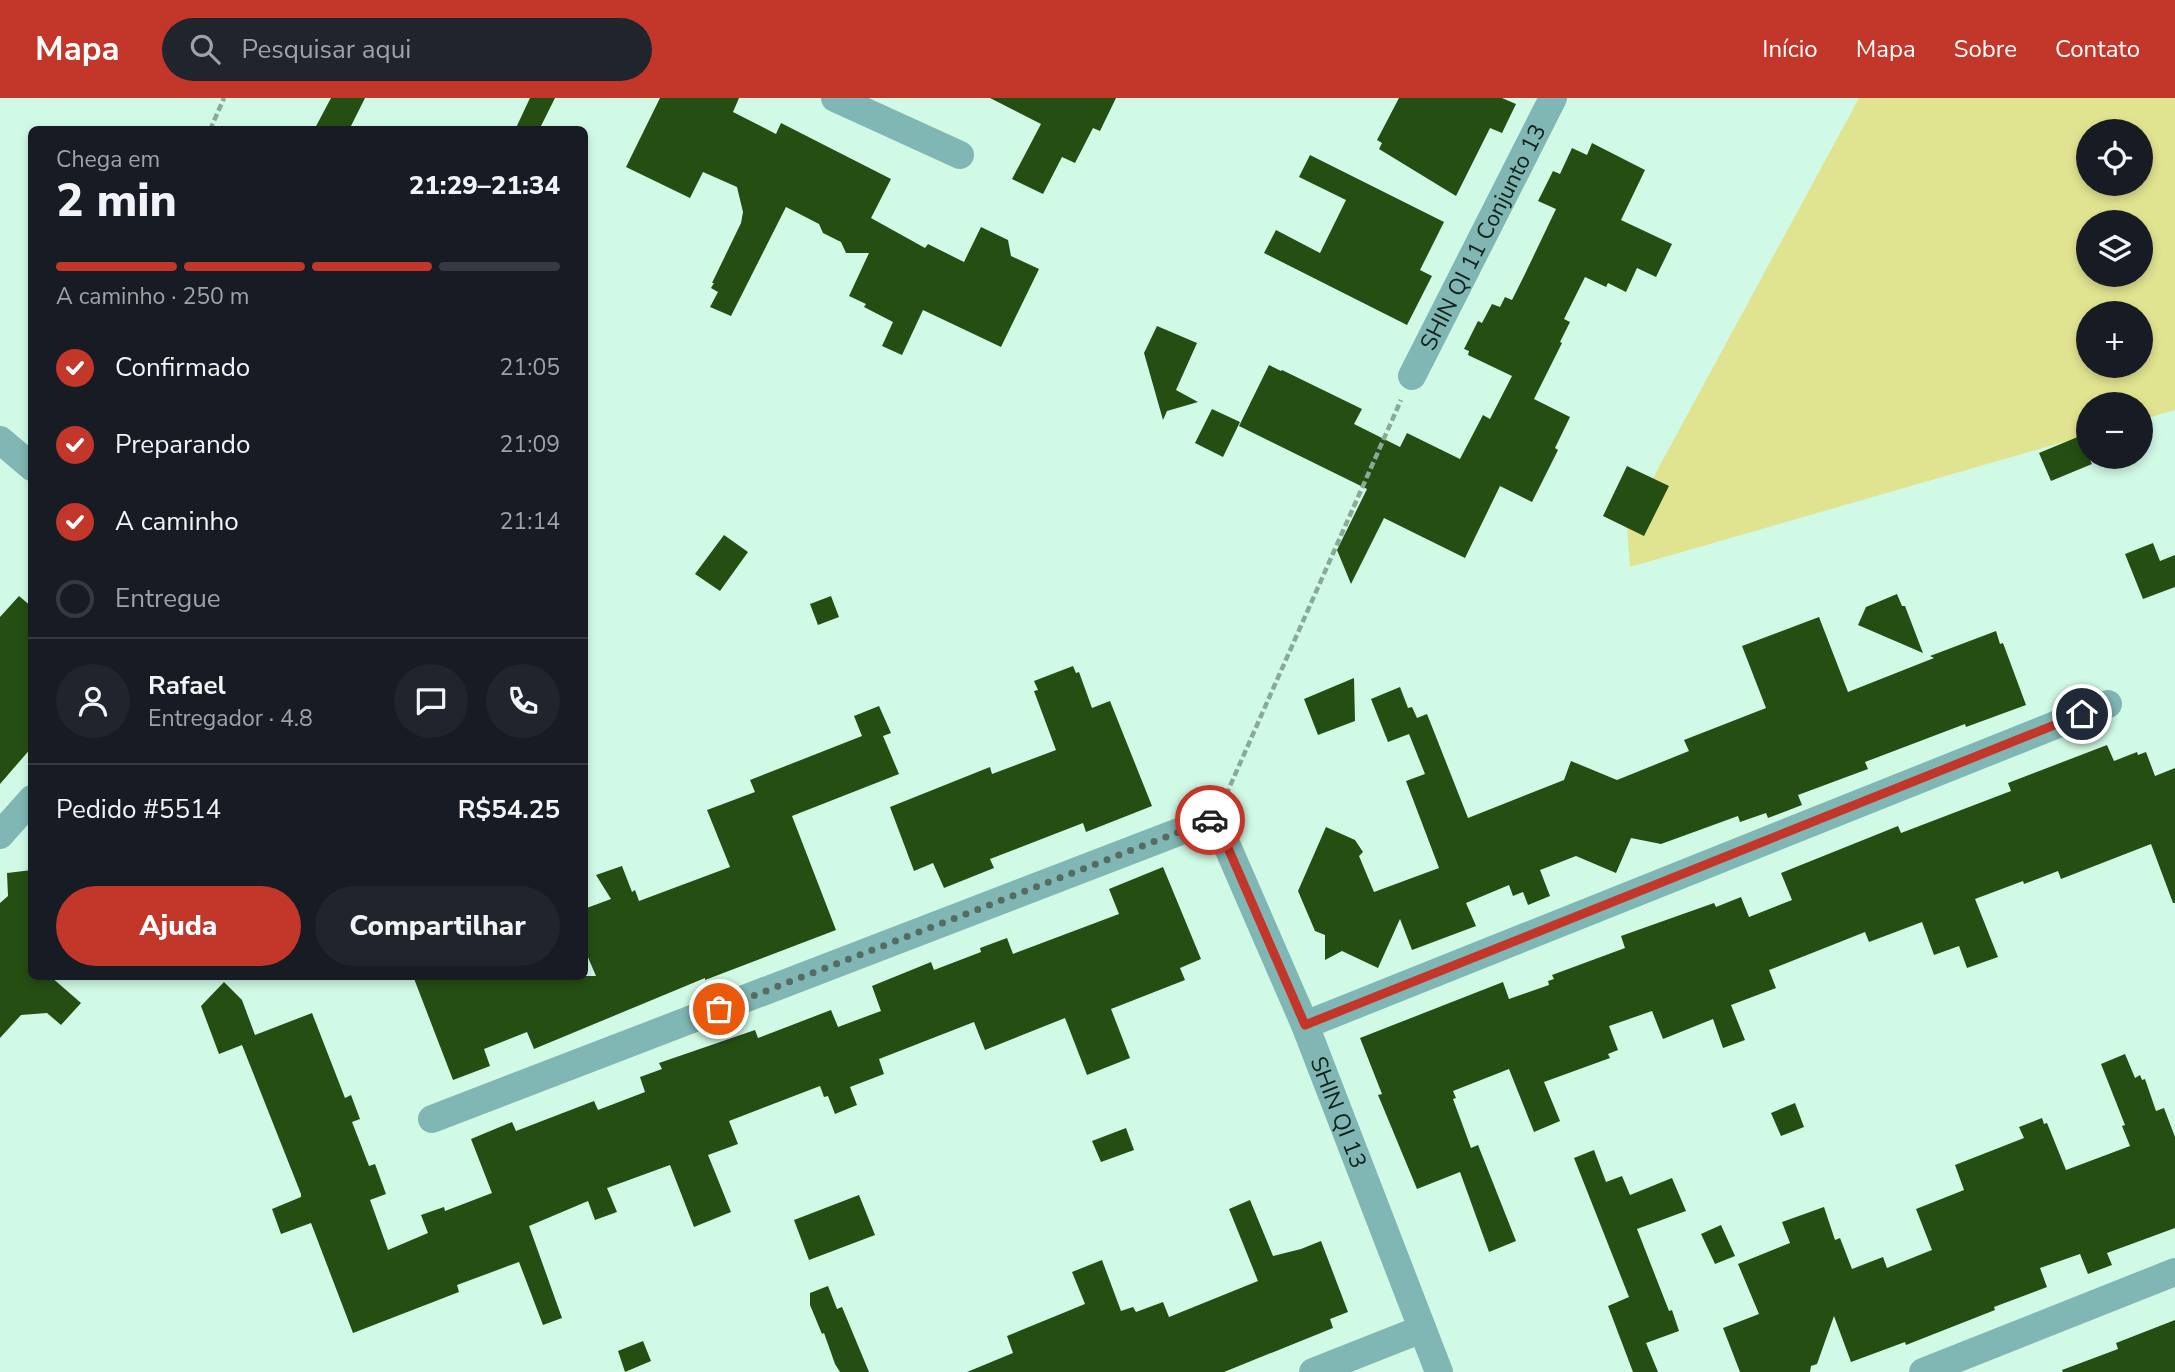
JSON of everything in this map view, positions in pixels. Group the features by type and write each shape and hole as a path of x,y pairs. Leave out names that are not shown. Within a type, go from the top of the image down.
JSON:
{"street":[{"path":"835,98 960,155"},
{"name":"SHIN QI 11 Conjunto 13","path":"1412,376 1553,98"},
{"path":"0,440 28,464"},
{"path":"1305,1025 2108,704"},
{"path":"0,835 28,804"},
{"path":"432,1119 1215,818"},
{"name":"SHIN QI 13","path":"1215,818 1305,1025 1439,1372"},
{"path":"1923,1372 2175,1272"},
{"path":"1313,1372 1422,1329"}],"path":[{"path":"212,126 224,98"},
{"path":"1215,818 1412,376"}],"green space":[{"path":"1859,98 2175,98 2175,410 2153,416 2153,392 2076,392 2076,438 1630,567 1627,526"}],"building":[{"path":"331,98 365,98 351,126 316,126"},
{"path":"530,98 555,98 541,126 517,126"},
{"path":"660,98 739,98 733,112 776,134 781,123 891,179 871,218 925,248 928,244 964,262 981,227 1008,240 1011,256 1039,269 1001,347 923,310 902,355 882,346 893,322 849,296 869,253 846,253 841,242 823,233 819,224 786,207 731,316 710,307 718,292 711,288 712,283 741,223 743,212 737,187 703,172 690,198 626,167"},
{"path":"990,98 1116,98 1100,131 1093,128 1075,163 1062,157 1043,194 1012,179 1041,124"},
{"path":"1399,98 1502,98 1516,104 1502,133 1490,128 1456,196 1379,149 1382,143 1377,140"},
{"path":"1592,143 1645,170 1621,220 1672,244 1656,277 1637,268 1626,292 1608,283 1606,287 1585,277 1564,319 1570,322 1560,342 1562,343 1534,399 1570,417 1555,448 1558,450 1532,502 1500,486 1465,558 1384,518 1351,584 1337,550 1367,489 1239,426 1269,365 1362,409 1354,424 1400,447 1407,433 1460,459 1483,415 1490,419 1512,376 1468,355 1469,351 1464,349 1478,321 1482,323 1492,304 1500,307 1505,297 1512,300 1524,276 1556,209 1538,201 1553,171 1560,174 1572,148 1587,155"},
{"path":"1310,155 1444,222 1420,270 1432,276 1407,325 1264,253 1276,230 1320,253 1346,200 1299,177"},
{"path":"1157,326 1197,343 1176,390 1198,402 1167,411 1163,420 1144,353"},
{"path":"1212,409 1240,422 1223,457 1195,443"},
{"path":"2076,438 2076,469 2080,469 2051,481 2039,453"},
{"path":"1627,466 1669,486 1644,536 1603,516"},
{"path":"724,535 748,552 720,591 695,574"},
{"path":"2153,543 2160,561 2175,555 2175,587 2143,599 2125,554"},
{"path":"1897,594 1902,606 1905,606 1923,653 1858,625 1866,607"},
{"path":"19,596 28,604 28,752 0,784 0,617"},
{"path":"831,596 839,617 818,625 810,604"},
{"path":"1819,617 1848,692 1996,631 2026,705 1966,727 1965,724 1865,762 1868,769 1798,795 1802,805 1768,818 1766,813 1740,822 1738,816 1661,844 1631,838 1616,873 1576,856 1540,870 1550,896 1528,905 1523,892 1513,896 1509,885 1466,903 1476,926 1412,950 1400,919 1378,968 1342,951 1325,960 1325,935 1315,931 1298,891 1326,827 1355,840 1363,852 1359,856 1374,892 1439,868 1406,781 1425,774 1409,734 1388,742 1371,699 1400,687 1408,708 1412,707 1417,718 1427,714 1468,818 1564,780 1571,761 1617,780 1689,751 1684,740 1766,708 1742,646"},
{"path":"1073,666 1076,673 1079,672 1092,708 1110,701 1152,806 1086,832 1083,823 990,859 994,868 944,888 933,863 914,871 890,807 990,767 992,774 1056,750 1034,691 1038,690 1034,681"},
{"path":"1354,678 1355,721 1318,735 1304,699"},
{"path":"879,706 891,733 883,736 899,774 792,816 836,930 705,978 534,1049 527,1032 484,1049 490,1066 453,1080 415,980 588,980 588,976 596,976 588,957 588,908 611,899 596,875 622,866 632,892 635,890 639,901 730,867 707,810 755,792 750,780 862,736 854,716"},
{"path":"2107,745 2114,761 2137,752 2138,755 2146,752 2155,776 2175,768 2175,903 2151,844 2061,879 2058,871 1975,899 1998,957 1967,968 1959,946 1934,955 1922,922 1869,942 1865,932 1769,970 1776,988 1731,1005 1745,1040 1723,1048 1713,1019 1663,1039 1652,1011 1609,1026 1618,1050 1608,1054 1610,1058 1544,1082 1560,1121 1534,1132 1509,1069 1453,1091 1456,1098 1453,1099 1471,1148 1478,1145 1516,1241 1489,1252 1460,1172 1417,1189 1378,1095 1382,1094 1360,1038 1503,982 1509,999 1549,985 1548,981 1554,979 1552,975 1625,948 1621,936 1714,903 1716,907 1741,897 1749,917 1792,900 1781,873 1898,826 1901,833 2011,791 2008,783"},
{"path":"1163,867 1201,959 1180,968 1185,980 1111,1009 1130,1058 1087,1075 1065,1018 985,1050 974,1022 879,1059 884,1074 850,1087 857,1105 835,1114 828,1096 824,1097 820,1086 729,1121 738,1144 708,1155 731,1212 694,1227 670,1165 607,1188 617,1212 595,1220 588,1201 529,1226 562,1318 543,1325 519,1262 457,1285 459,1292 353,1333 311,1223 281,1234 272,1209 301,1197 301,1194 242,1045 219,1054 201,1006 224,982 242,1000 255,1035 312,1013 345,1098 351,1095 360,1119 352,1122 369,1166 375,1164 386,1194 370,1200 388,1250 428,1233 421,1215 444,1207 445,1211 492,1193 471,1139 512,1122 516,1131 594,1101 598,1110 645,1092 640,1077 662,1069 659,1063 755,1030 758,1038 831,1010 838,1027 881,1011 872,986 931,962 934,970 981,952 980,948 1007,938 1013,954 1119,914 1109,889"},
{"path":"28,870 28,980 55,980 81,1003 61,1025 47,1013 21,1015 0,1038 0,903 8,896 7,873"},
{"path":"2125,1054 2135,1078 2140,1075 2142,1080 2145,1079 2156,1111 2164,1108 2175,1137 2175,1228 2107,1253 2112,1265 2088,1274 2080,1254 2040,1268 2047,1287 1906,1345 1905,1342 1851,1362 1834,1316 1817,1364 1811,1366 1810,1372 1740,1372 1723,1328 1759,1314 1738,1264 1790,1243 1782,1222 1824,1207 1835,1240 1840,1238 1852,1269 1883,1257 1887,1268 1932,1250 1916,1209 1964,1190 1955,1165 2024,1138 2019,1127 2042,1118 2044,1124 2047,1123 2066,1170 2130,1146 2122,1126 2125,1125 2101,1064"},
{"path":"1795,1103 1804,1127 1781,1136 1771,1113"},
{"path":"1126,1128 1134,1150 1101,1162 1092,1141"},
{"path":"1594,1150 1606,1182 1622,1176 1630,1195 1672,1178 1686,1211 1637,1229 1679,1331 1646,1343 1658,1372 1633,1372 1608,1306 1629,1297 1574,1158"},
{"path":"859,1195 875,1235 809,1260 794,1220"},
{"path":"1250,1200 1273,1256 1321,1241 1348,1312 1330,1319 1333,1328 1224,1372 967,1372 1013,1353 1007,1336 1085,1304 1072,1272 1102,1260 1121,1311 1133,1307 1136,1312 1163,1302 1169,1317 1258,1281 1229,1209"},
{"path":"1721,1225 1735,1256 1715,1264 1701,1234"},
{"path":"828,1286 837,1309 842,1307 869,1372 840,1372 835,1364 810,1305 810,1293"},
{"path":"2175,1320 2175,1372 2062,1370 2118,1349 2116,1343"},
{"path":"643,1341 651,1361 625,1372 618,1351"}],"way so far":[{"path":"719,1009 1210,820"}],"route":[{"path":"1210,820 1215,818 1305,1025 2082,714"}]}
